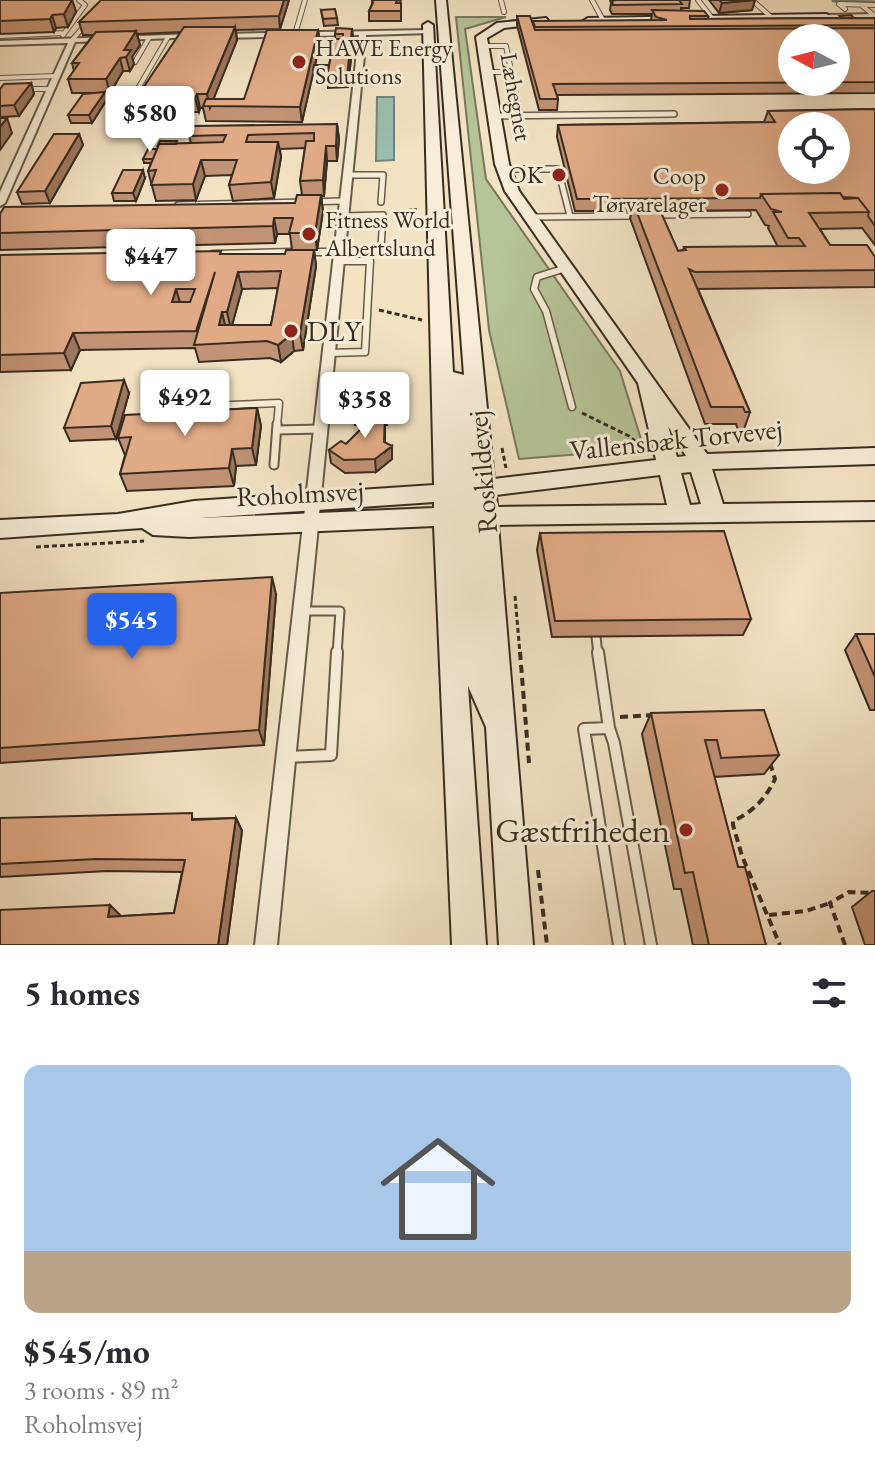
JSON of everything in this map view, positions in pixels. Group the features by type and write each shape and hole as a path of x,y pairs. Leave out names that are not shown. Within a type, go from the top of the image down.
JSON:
{"main road":[{"path":"427,0 442,349 456,370 481,683 502,734 516,945"},
{"name":"Roskildevej","path":"441,0 465,504 469,945"},
{"path":"816,2 826,20"},
{"name":"Læhegnet","path":"715,514 694,447 512,191 493,116 481,46 483,33 501,25 603,20 771,17 826,20"},
{"name":"Læhegnet","path":"645,375 658,461 681,515"},
{"name":"Vallensbæk Torvevej","path":"465,504 658,461 700,463 875,456"},
{"path":"465,504 681,515 875,511"},
{"name":"Roholmsvej","path":"0,529 118,523 189,528 313,512 465,504"},
{"path":"467,872 477,945"}],"street":[{"path":"826,20 875,16"},
{"path":"0,43 62,37 428,32"},
{"path":"266,945 363,33"},
{"path":"0,206 73,39"}],"lane":[{"path":"0,36 62,37 85,5 79,0"},
{"path":"295,34 305,0"},
{"path":"501,0 504,12"},
{"path":"592,0 603,20"},
{"path":"698,0 713,26 826,20"},
{"path":"752,0 771,17"},
{"path":"845,9 839,4 875,5"},
{"path":"861,5 875,16"},
{"path":"574,23 630,26 626,20"},
{"path":"73,39 89,21"},
{"path":"188,124 117,125 172,37 179,31 206,30"},
{"path":"135,62 149,38"},
{"path":"481,46 506,46 520,116"},
{"path":"485,72 512,72"},
{"path":"0,78 56,76"},
{"path":"21,90 51,89"},
{"path":"493,116 674,114"},
{"path":"504,169 558,169 570,216"},
{"path":"346,175 383,175 381,202"},
{"path":"166,205 343,208 383,215 381,249"},
{"path":"0,206 10,208"},
{"path":"531,217 748,214"},
{"path":"200,254 338,256 370,261 365,352 329,353"},
{"path":"568,268 537,277 533,282 546,311 572,407"},
{"path":"185,407 279,403 274,465"},
{"path":"277,430 321,429"},
{"path":"287,757 331,755 340,611 303,611"},
{"path":"596,637 609,728 651,945"},
{"path":"609,728 584,729 619,945"}],"path":[{"path":"383,215 398,210 437,209"},
{"path":"381,249 438,250"},
{"path":"367,308 441,324"},
{"path":"572,407 629,436 658,461"},
{"path":"609,728 620,717 665,715"},
{"path":"766,752 775,779 769,793 749,812 733,821 743,867 769,915 780,945"},
{"path":"769,915 806,911 849,892 875,893"},
{"path":"830,903 845,945"}],"green space":[{"path":"456,17 506,17 465,29 486,179 620,371 644,449 519,459 489,330"}],"water":[{"path":"377,97 394,97 394,160 376,161"}],"building":[{"path":"0,0 72,0 64,14 52,15 50,19 0,21"},
{"path":"101,0 284,0 279,16 79,22"},
{"path":"372,0 397,0 396,3 401,3 401,11 369,11"},
{"path":"679,0 682,4 613,5 612,1"},
{"path":"719,0 755,0 722,3"},
{"path":"335,9 337,18 323,19 321,10"},
{"path":"652,10 704,11 708,16 690,16 690,19 875,18 875,25 535,27 533,21 667,20 656,17"},
{"path":"517,16 530,16 535,30 778,29 778,83 553,84 558,99 540,99"},
{"path":"184,27 235,27 207,94 197,94 195,98 155,98 157,94 139,94"},
{"path":"336,28 352,29 347,77 327,77 334,39 343,39 343,34 335,34"},
{"path":"850,28 875,28 875,82 850,82"},
{"path":"267,30 318,30 300,107 203,106 206,99 244,99"},
{"path":"136,31 124,50 131,50 126,57 120,58 106,79 68,79 79,63 72,63 96,32"},
{"path":"314,65 329,65 328,70 313,70"},
{"path":"31,83 14,105 0,106 0,89 4,84"},
{"path":"105,92 89,115 68,115 83,94"},
{"name":"Coop Tørvarelager","path":"875,109 875,226 858,198 843,197 840,193 761,194 760,198 577,199 558,125 775,122 768,111"},
{"path":"337,124 336,146 326,146 323,180 300,181 306,141 314,141 314,133 248,135 246,142 278,142 271,182 229,185 237,160 201,160 193,184 151,185 156,170 148,171 159,144 223,142 226,135 189,136 193,126"},
{"path":"54,134 79,134 45,191 17,192"},
{"path":"160,141 177,141 176,144 159,144 157,147"},
{"path":"148,149 157,149 153,159 143,159"},
{"path":"123,170 143,170 133,193 112,193"},
{"path":"840,193 844,199 858,198 869,212 809,213 830,245 867,245 875,257 875,270 695,272 689,269 750,412 745,412 743,407 711,407 633,202 656,201 678,251 686,250 684,247 805,246 799,238 788,238 773,212 782,212 771,209 761,194"},
{"path":"297,195 321,195 315,233 289,233 293,218 274,218 273,226 0,233 0,214 4,207 295,203"},
{"path":"286,250 314,250 300,333 292,334 278,345 267,341 194,345 215,272 196,331 73,333 64,353 0,355 0,255 221,251 220,254 285,254","holes":["281,271 271,325 219,325 222,312 227,312 238,272","176,289 195,289 190,302 172,302"]},
{"path":"124,380 111,426 64,428 81,383"},
{"path":"406,393 406,409 387,409 387,420 385,414 359,415 359,421 354,421 356,394"},
{"path":"165,397 161,413 257,408 252,448 232,449 229,468 120,474 131,437 118,438 125,415 143,414 148,398"},
{"path":"385,414 384,442 392,446 375,459 344,460 329,450 341,441 346,444 362,428 359,415"},
{"path":"724,531 751,619 555,621 540,533"},
{"path":"272,577 259,730 0,748 0,593"},
{"path":"856,634 875,634 875,677"},
{"path":"764,710 779,755 721,758 717,740 705,740 738,867 745,867 766,945 709,945 693,872 685,873 651,713"},
{"path":"192,813 192,820 236,818 218,945 0,945 0,910 110,905 108,917 174,913 185,860 96,859 0,864 0,818"}],"waterway":[{"path":"833,1 875,2"}],"place":[{"name":"HAWE Energy Solutions","path":"299,62"},
{"name":"OK","path":"559,175"},
{"name":"Coop Tørvarelager","path":"722,190"},
{"name":"Fitness World Albertslund","path":"309,234"},
{"name":"DLY","path":"291,331"},
{"name":"Gæstfriheden","path":"686,830"}]}
